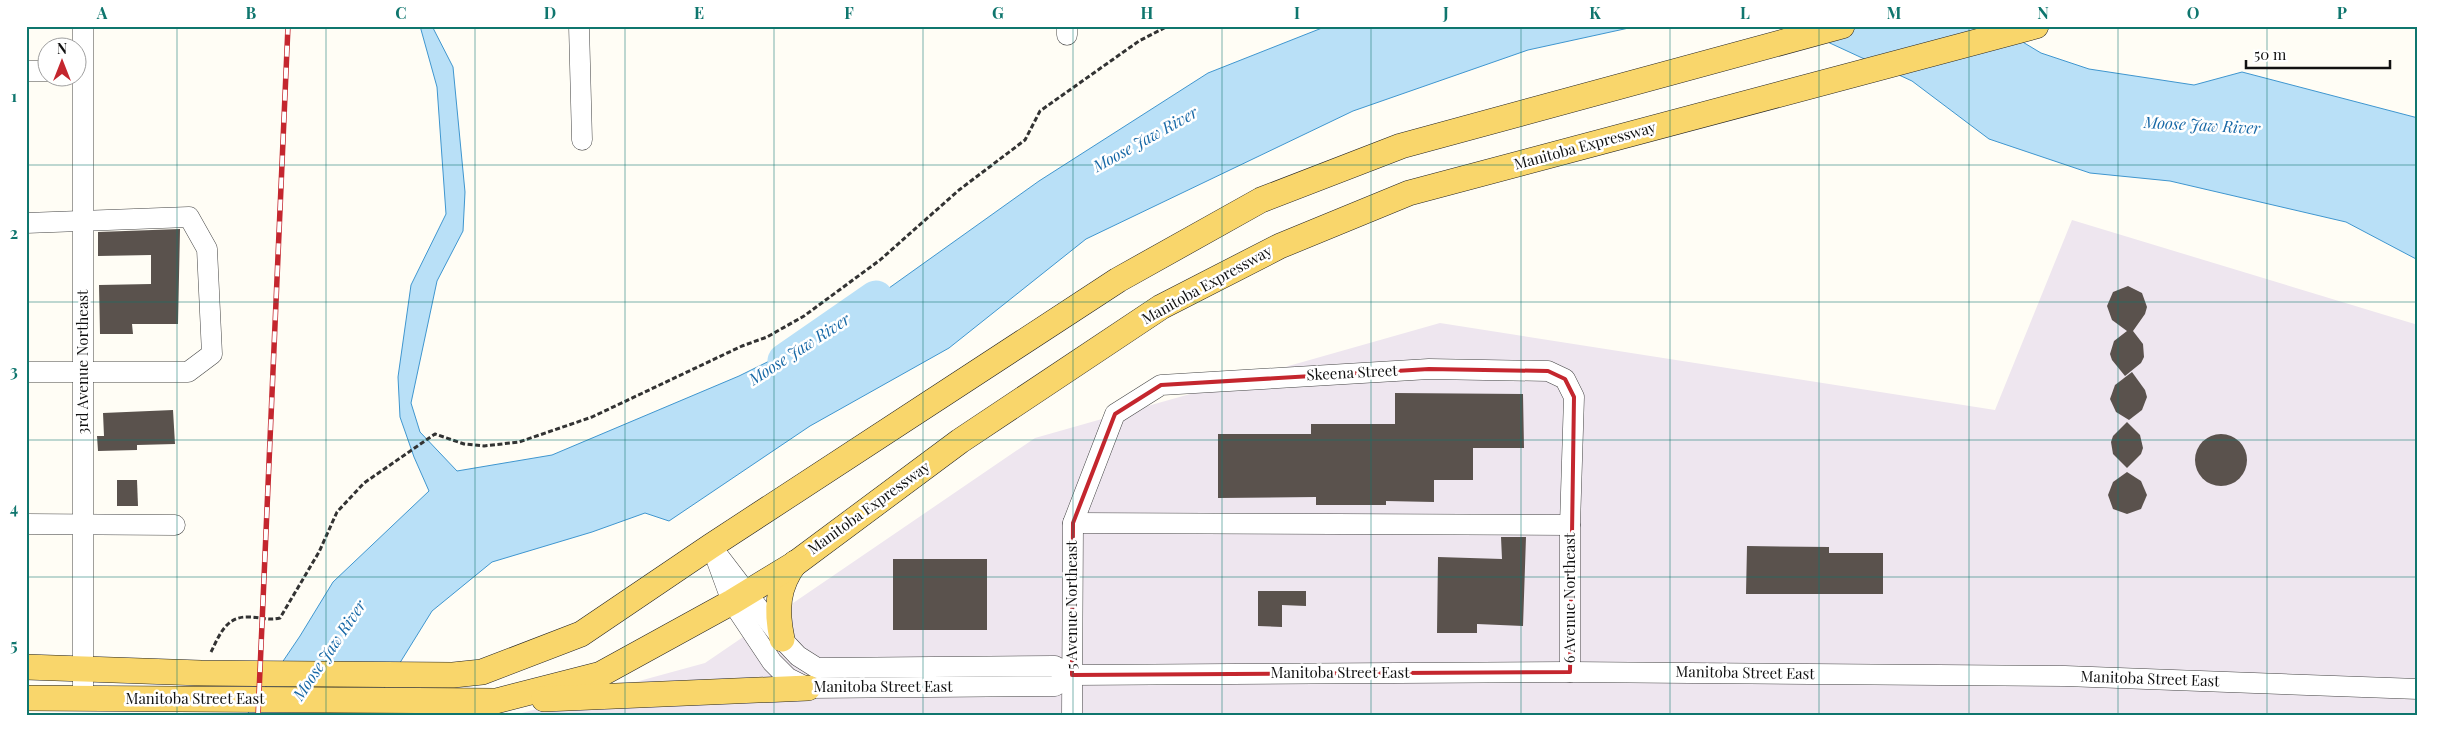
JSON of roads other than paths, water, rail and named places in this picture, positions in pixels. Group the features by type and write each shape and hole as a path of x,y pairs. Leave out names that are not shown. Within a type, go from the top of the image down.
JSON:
{"main road":[{"path":"711,546 1118,280 1261,200 1401,146 1842,26"},
{"name":"Manitoba Expressway","path":"454,700 496,701 601,674 740,597 796,563 960,441 1161,308 1280,246 1409,193 2036,26"},
{"name":"Manitoba Street East","path":"26,667 201,673 453,674 482,672 581,634 711,546"},
{"path":"782,638 778,621 779,594 785,576 796,563"},
{"path":"496,701 808,688"},
{"name":"Manitoba Street East","path":"26,698 454,700"}],"street":[{"path":"579,26 582,140"},
{"name":"3rd Avenue Northeast","path":"80,88 83,372 82,698"},
{"path":"26,223 189,217 207,249 212,354 188,372 26,372"},
{"name":"Skeena Street","path":"1073,523 1115,414 1161,385 1429,369 1548,371 1565,379 1574,397 1570,525"},
{"path":"1073,523 1570,525"},
{"name":"5 Avenue Northeast","path":"1072,716 1073,523"},
{"path":"26,524 175,525"},
{"name":"6 Avenue Northeast","path":"1570,525 1570,672"},
{"name":"Manitoba Street East","path":"711,546 740,597 772,662 788,678 808,688 1054,686 1072,680 1570,672 2065,676 2418,689"},
{"name":"Manitoba Street East","path":"740,597 798,656 817,668 1054,666 1072,680"}],"water":[{"path":"420,26 432,26 453,67 465,192 463,231 437,281 411,403 420,432 457,471 552,455 739,376 826,333 1039,181 1208,73 1327,26 1638,26 1528,50 1353,111 1086,239 949,348 810,426 669,521 645,513 592,532 492,562 432,611 367,716 246,716 300,636 333,582 429,491 414,457 400,417 398,377 411,285 446,214 437,87"},
{"path":"1793,26 1996,26 2041,53 2089,69 2194,85 2242,72 2418,118 2418,260 2346,222 2170,181 2090,173 1989,139 1912,81"}],"waterway":[{"name":"Moose Jaw River","path":"785,361 876,298"}],"railway":[{"path":"258,716 288,26"}]}
